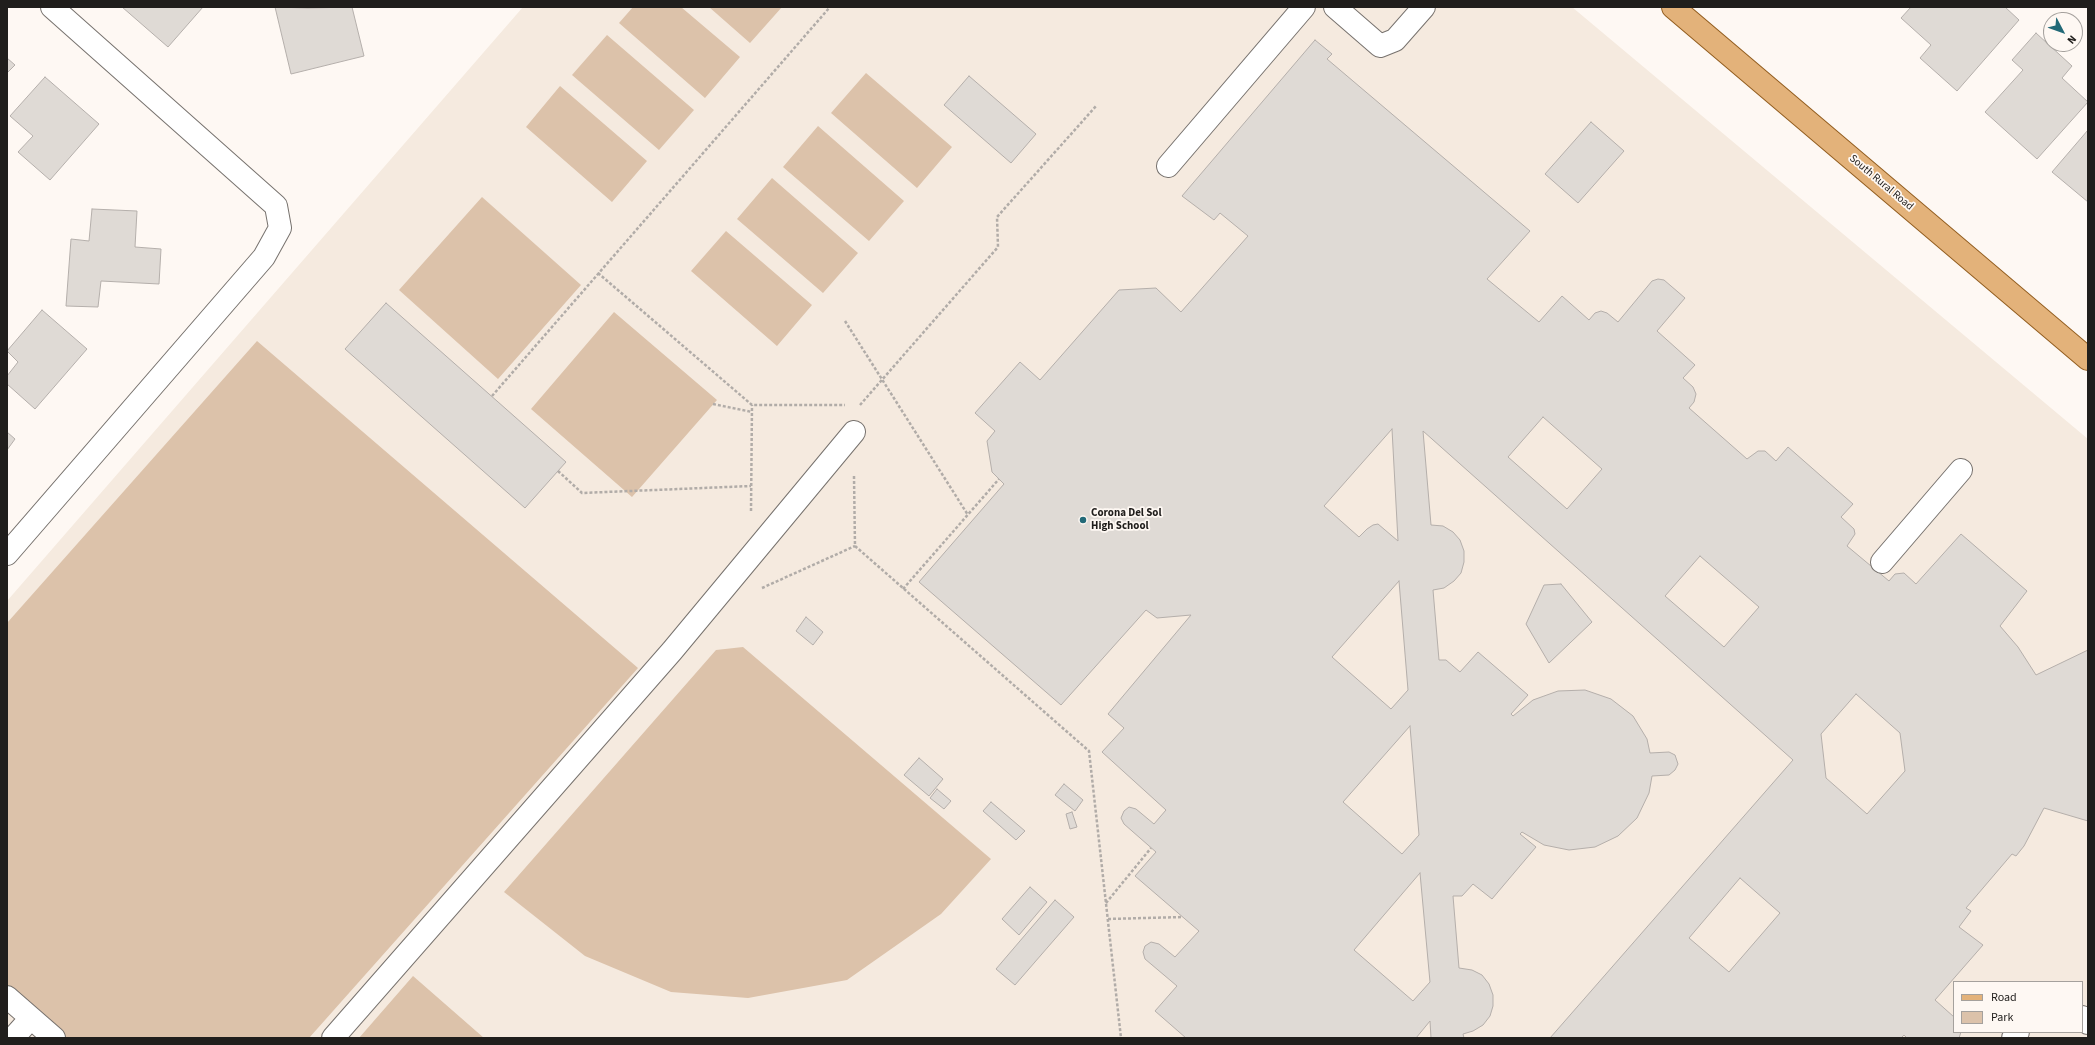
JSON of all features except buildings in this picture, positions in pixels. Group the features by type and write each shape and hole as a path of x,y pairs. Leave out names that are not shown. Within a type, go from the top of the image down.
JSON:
{"main road":[{"name":"South Rural Road","path":"1673,7 2088,359"}],"lane":[{"path":"7,554 264,257 280,228 276,206 52,7"},
{"path":"1168,166 1304,7"},
{"path":"1335,7 1380,46 1395,40 1424,7"},
{"path":"333,1038 662,662 854,432"},
{"path":"1882,562 1961,470"},
{"path":"7,997 54,1038"},
{"path":"13,1038 31,1018"}],"path":[{"path":"492,396 830,7"},
{"path":"1096,105 997,217 998,247 846,421 854,432 855,546 1089,751 1121,1038"},
{"path":"598,273 752,405 860,405"},
{"path":"845,321 968,515"},
{"path":"713,404 752,412"},
{"path":"751,556 752,405"},
{"path":"558,472 582,493 751,486"},
{"path":"903,589 999,479"},
{"path":"760,588 855,546"},
{"path":"1106,903 1151,848"},
{"path":"1108,919 1183,917"}],"shaded area":[{"name":"Corona Del Sol High School","path":"523,7 1572,7 2088,439 2088,1038 7,1038 7,601"}],"green space":[{"path":"633,7 681,7 740,57 705,98 619,23"},
{"path":"709,7 782,7 750,43"},
{"path":"607,35 694,110 659,150 572,75"},
{"path":"866,73 952,147 917,188 831,113"},
{"path":"560,86 647,161 612,202 526,127"},
{"path":"818,126 904,201 869,241 783,167"},
{"path":"772,178 858,253 823,293 737,219"},
{"path":"482,197 581,285 498,379 399,290"},
{"path":"726,231 812,305 777,346 691,271"},
{"path":"614,312 717,400 632,497 531,409"},
{"path":"257,341 638,668 309,1038 67,1038 7,986 7,623"},
{"path":"743,647 991,859 941,914 847,980 748,998 671,992 585,956 504,892 716,650"},
{"path":"413,976 484,1038 359,1038"}],"place":[{"name":"Corona Del Sol High School","path":"1083,520"}]}
